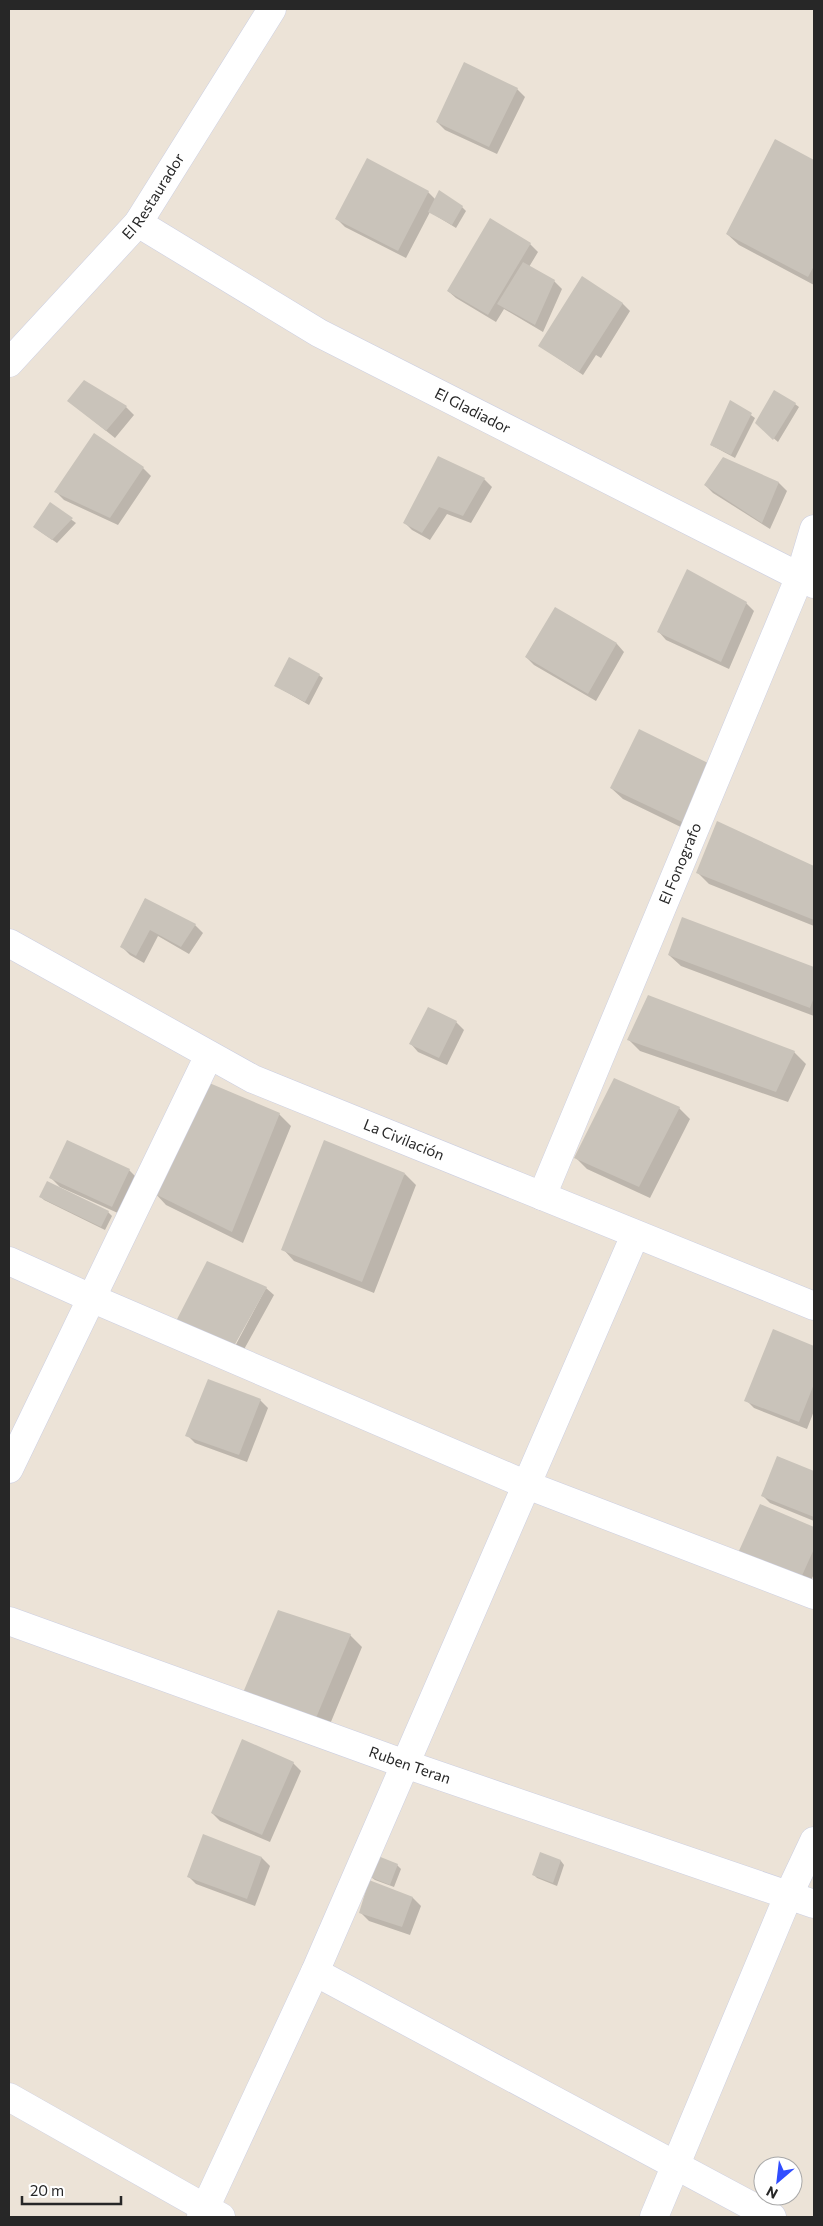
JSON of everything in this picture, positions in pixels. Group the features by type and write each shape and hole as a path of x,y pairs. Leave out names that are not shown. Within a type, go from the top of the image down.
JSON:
{"street":[{"name":"El Restaurador","path":"9,363 138,223 272,9"},
{"name":"El Gladiador","path":"138,223 319,333 807,580"},
{"name":"El Fonografo","path":"542,1196 807,580 814,529"},
{"name":"La Civilación","path":"9,942 253,1079 814,1306"},
{"path":"9,1469 209,1055"},
{"path":"9,2097 210,2214 635,1235"},
{"path":"9,1261 527,1485 814,1595"},
{"name":"Ruben Teran","path":"9,1621 405,1764 814,1904"},
{"path":"654,2217 789,1894 814,1841"},
{"path":"315,1972 772,2217"}],"building":[{"path":"464,62 518,88 489,147 436,122"},
{"path":"775,139 814,160 814,266 808,277 726,234"},
{"path":"367,158 429,191 398,251 335,219"},
{"path":"439,190 463,206 452,225 428,212"},
{"path":"490,218 531,243 488,315 447,291"},
{"path":"523,262 555,280 535,325 497,304"},
{"path":"582,276 623,303 579,372 538,346"},
{"path":"84,380 127,406 106,431 67,401"},
{"path":"774,390 796,403 773,440 755,423"},
{"path":"730,400 752,413 731,455 710,445"},
{"path":"94,433 144,467 110,518 54,492"},
{"path":"438,456 485,478 463,516 439,507 422,533 403,523"},
{"path":"723,457 779,482 762,523 704,485"},
{"path":"50,502 73,518 52,540 33,527"},
{"path":"687,569 747,602 721,662 657,632"},
{"path":"555,607 617,643 588,694 525,657"},
{"path":"289,657 320,674 305,702 274,686"},
{"path":"639,729 710,764 682,822 610,788"},
{"path":"717,821 814,866 814,920 696,873"},
{"path":"145,898 196,924 181,947 150,930 136,956 120,947"},
{"path":"682,917 814,967 814,997 810,1008 668,955"},
{"path":"648,995 795,1051 776,1092 627,1040"},
{"path":"428,1007 457,1021 439,1058 409,1044"},
{"path":"614,1078 680,1107 639,1187 574,1158"},
{"path":"207,1082 280,1113 232,1232 153,1193"},
{"path":"67,1140 130,1169 112,1207 49,1178"},
{"path":"324,1140 405,1173 362,1282 281,1250"},
{"path":"47,1181 109,1211 101,1227 39,1197"},
{"path":"207,1261 267,1287 234,1346 174,1325"},
{"path":"773,1329 814,1346 814,1384 799,1422 744,1401"},
{"path":"208,1379 261,1399 239,1455 185,1436"},
{"path":"777,1456 814,1471 814,1517 761,1496"},
{"path":"760,1504 814,1527 814,1549 800,1580 738,1553"},
{"path":"278,1610 351,1634 316,1718 242,1695"},
{"path":"242,1739 294,1762 262,1835 211,1813"},
{"path":"203,1834 262,1857 247,1899 187,1877"},
{"path":"540,1852 561,1860 553,1883 532,1875"},
{"path":"378,1856 398,1864 390,1885 370,1877"},
{"path":"369,1880 413,1897 402,1927 359,1913"}]}
